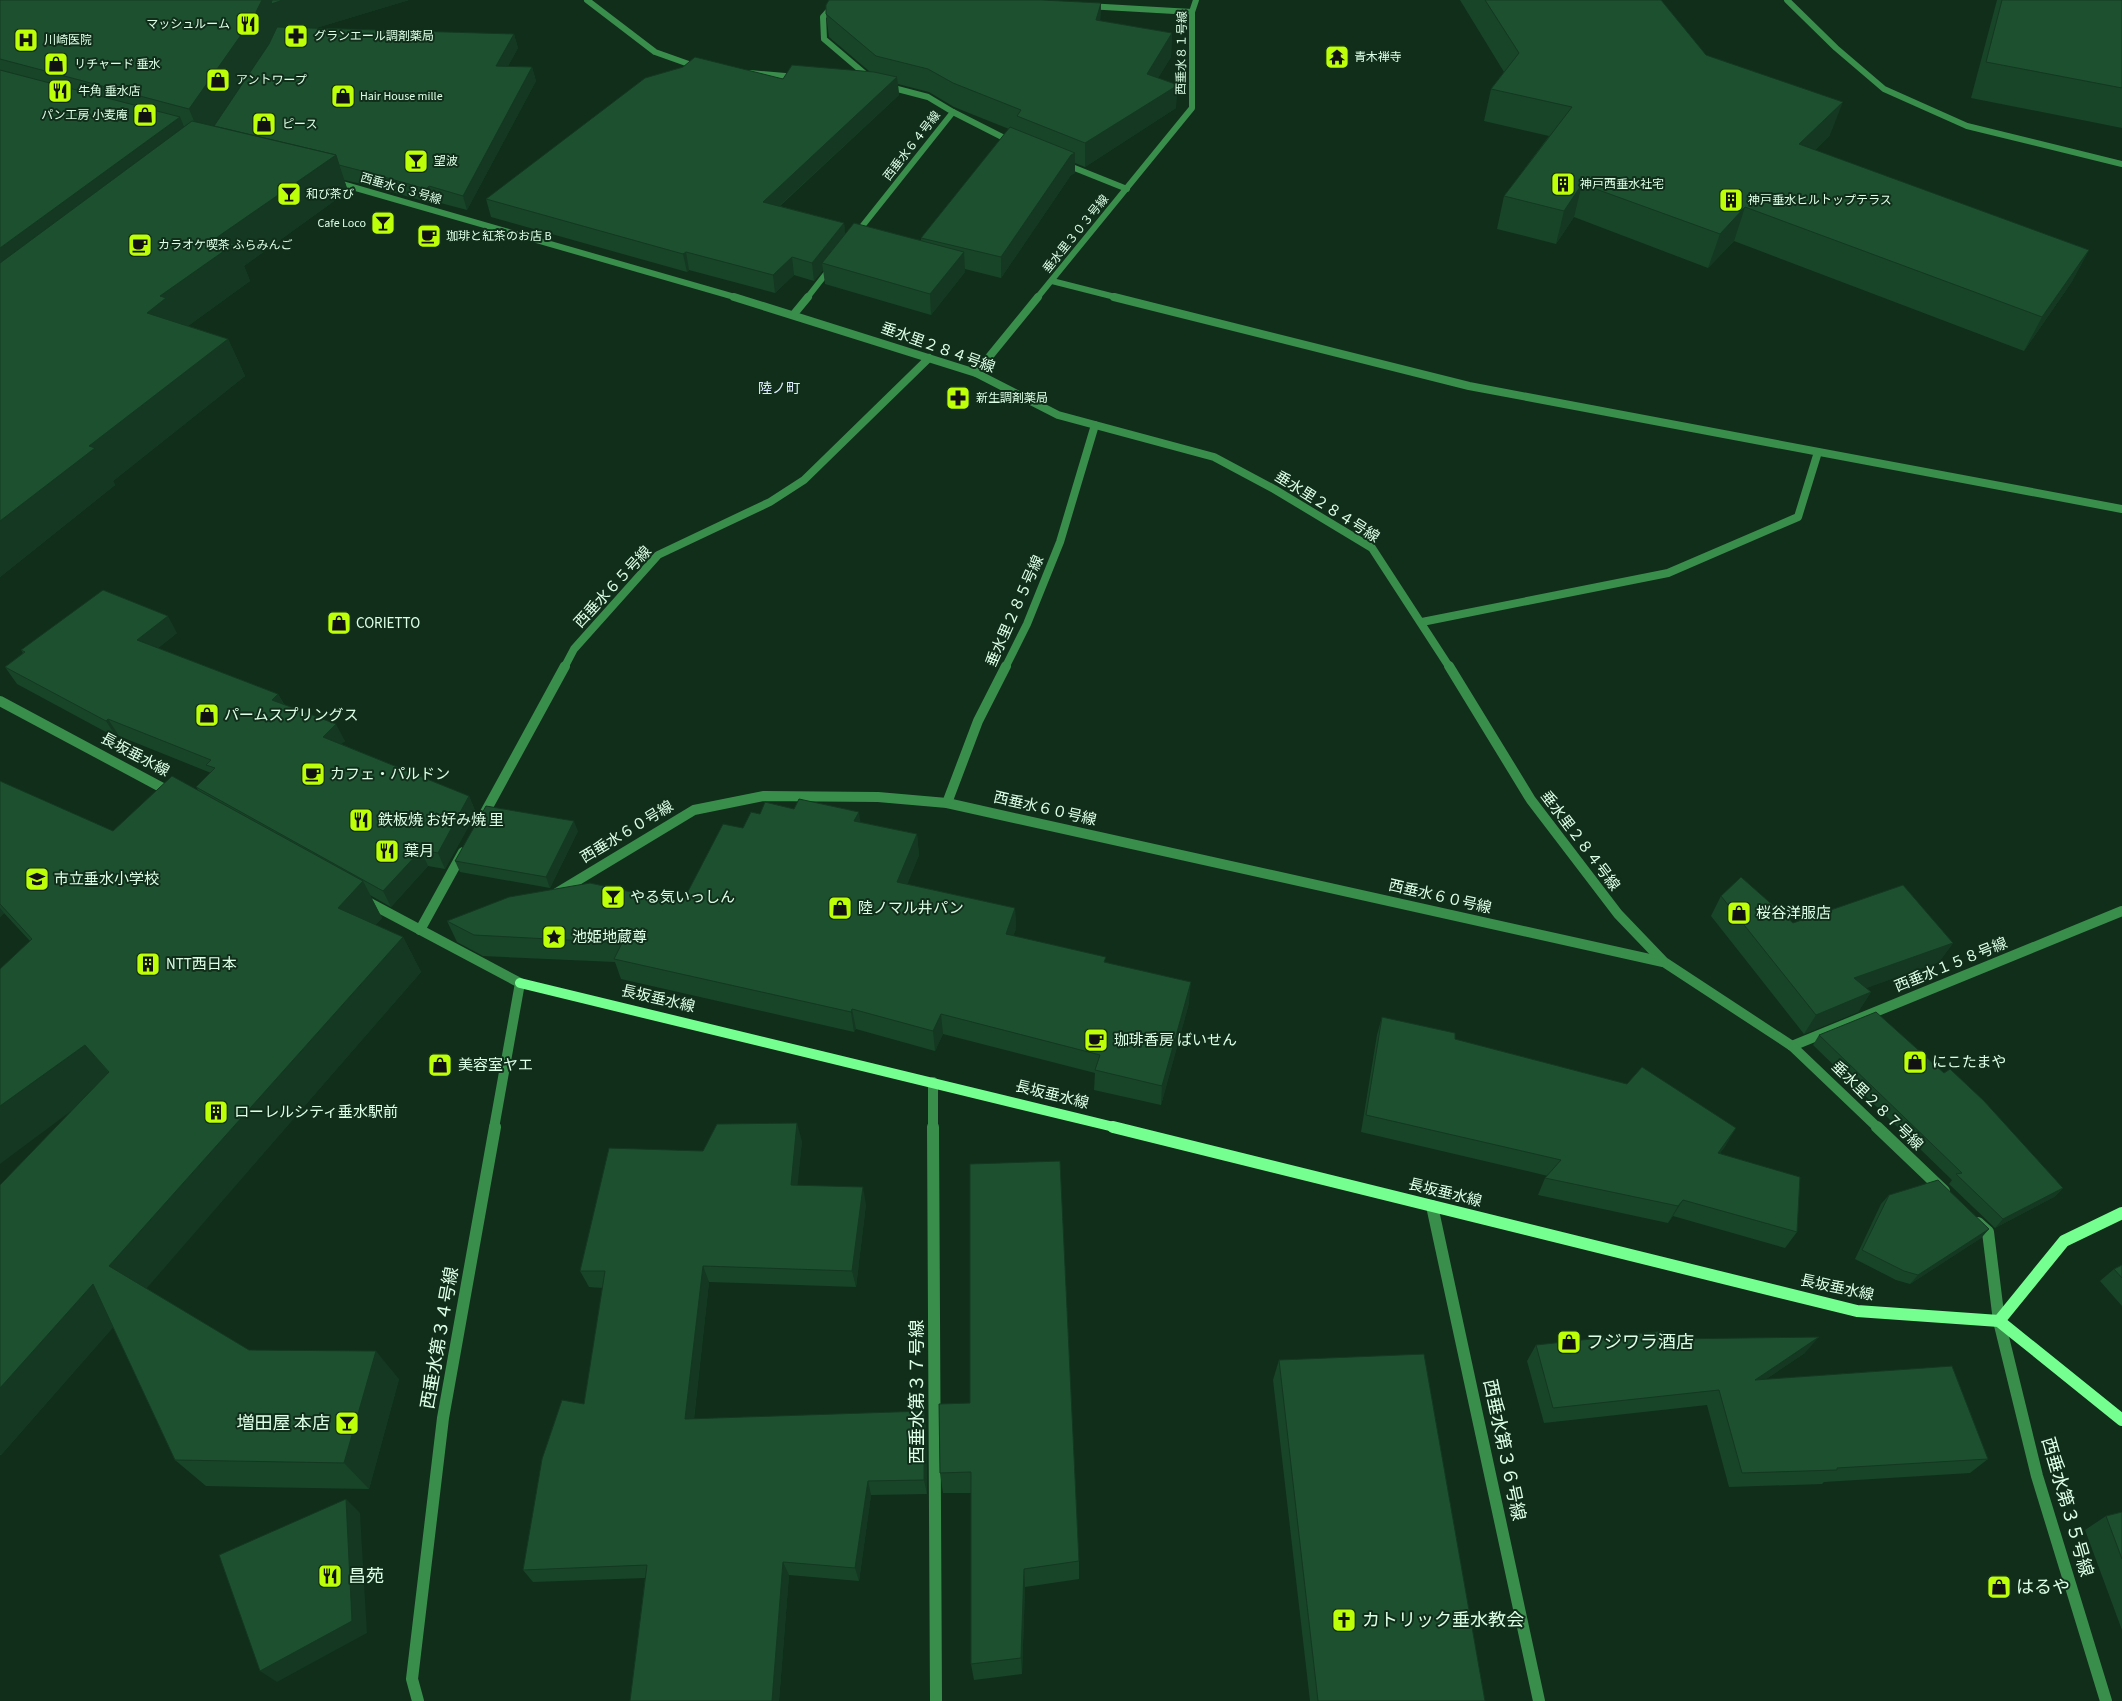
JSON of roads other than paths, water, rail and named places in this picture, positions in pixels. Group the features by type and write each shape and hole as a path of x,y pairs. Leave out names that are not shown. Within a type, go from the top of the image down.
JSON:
{"main road":[{"name":"長坂垂水線","path":"520,983 933,1082 1857,1311 1999,1321"},
{"path":"2122,1213 2064,1241 1999,1321 2122,1420"}],"street":[{"path":"587,0 655,52 705,69"},
{"path":"838,0 823,17 824,39 876,84"},
{"name":"西垂水８１号線","path":"1192,108 1192,12 1196,0"},
{"path":"1787,0 1836,48 1884,89 1967,126 2122,164"},
{"path":"1084,6 1192,12"},
{"path":"743,72 800,77"},
{"name":"西垂水６４号線","path":"849,244 952,112 928,97 867,83"},
{"name":"垂水里３０３号線","path":"976,373 1192,108"},
{"path":"952,112 1022,146"},
{"path":"1057,160 1127,189"},
{"name":"西垂水６３号線","path":"327,180 794,314"},
{"path":"794,314 837,260"},
{"path":"1052,281 1469,386 2122,509"},
{"name":"垂水里２８４号線","path":"794,314 976,373 1058,415 1214,457 1274,489 1372,548 1422,622 1531,800 1618,914 1664,962"},
{"name":"西垂水６５号線","path":"476,828 574,649 658,555 770,502 804,480 929,358"},
{"name":"垂水里２８５号線","path":"948,803 978,722 1028,624 1060,542 1095,425"},
{"path":"1422,622 1668,573 1798,517 1818,452"},
{"name":"長坂垂水線","path":"0,702 184,800"},
{"name":"西垂水６０号線","path":"546,899 694,810 764,796 878,797 948,803 1664,962"},
{"path":"420,930 467,845"},
{"name":"長坂垂水線","path":"354,894 520,983"},
{"name":"西垂水１５８号線","path":"1792,1046 2122,911"},
{"path":"441,941 458,934"},
{"name":"垂水里２８７号線","path":"1664,962 1792,1046 1952,1199"},
{"name":"西垂水第３４号線","path":"418,1701 412,1679 443,1418 520,983"},
{"name":"西垂水第３７号線","path":"933,1082 936,1701"},
{"name":"西垂水第３６号線","path":"1432,1206 1539,1701"},
{"path":"1966,1212 1988,1232 1999,1321"},
{"name":"西垂水第３５号線","path":"1999,1321 2037,1476 2106,1701"}],"place":[{"name":"マッシュルーム","path":"248,24"},
{"name":"グランエール調剤薬局","path":"296,36"},
{"name":"川崎医院","path":"26,40"},
{"name":"青木禅寺","path":"1337,57"},
{"name":"リチャード 垂水","path":"56,64"},
{"name":"アントワープ","path":"218,80"},
{"name":"牛角 垂水店","path":"60,91"},
{"name":"Hair House mille","path":"343,96"},
{"name":"パン工房 小麦庵","path":"145,115"},
{"name":"ピース","path":"264,124"},
{"name":"望波","path":"416,161"},
{"name":"神戸西垂水社宅","path":"1563,184"},
{"name":"和び茶び","path":"289,194"},
{"name":"神戸垂水ヒルトップテラス","path":"1731,200"},
{"name":"Cafe Loco","path":"383,223"},
{"name":"珈琲と紅茶のお店 B","path":"429,236"},
{"name":"カラオケ喫茶 ふらみんご","path":"140,245"},
{"name":"新生調剤薬局","path":"958,398"},
{"name":"CORIETTO","path":"339,623"},
{"name":"パームスプリングス","path":"207,715"},
{"name":"カフェ・パルドン","path":"313,774"},
{"name":"鉄板焼 お好み焼 里","path":"361,820"},
{"name":"葉月","path":"387,851"},
{"name":"市立垂水小学校","path":"37,879"},
{"name":"やる気いっしん","path":"613,897"},
{"name":"陸ノマル井パン","path":"840,908"},
{"name":"桜谷洋服店","path":"1739,913"},
{"name":"池姫地蔵尊","path":"554,937"},
{"name":"NTT西日本","path":"148,964"},
{"name":"珈琲香房 ばいせん","path":"1096,1040"},
{"name":"にこたまや","path":"1915,1062"},
{"name":"美容室ヤエ","path":"440,1065"},
{"name":"ローレルシティ垂水駅前","path":"216,1112"},
{"name":"フジワラ酒店","path":"1569,1342"},
{"name":"増田屋 本店","path":"347,1423"},
{"name":"昌苑","path":"330,1576"},
{"name":"はるや","path":"1999,1587"},
{"name":"カトリック垂水教会","path":"1344,1620"}],"district":[{"name":"陸ノ町","path":"779,389"}]}
